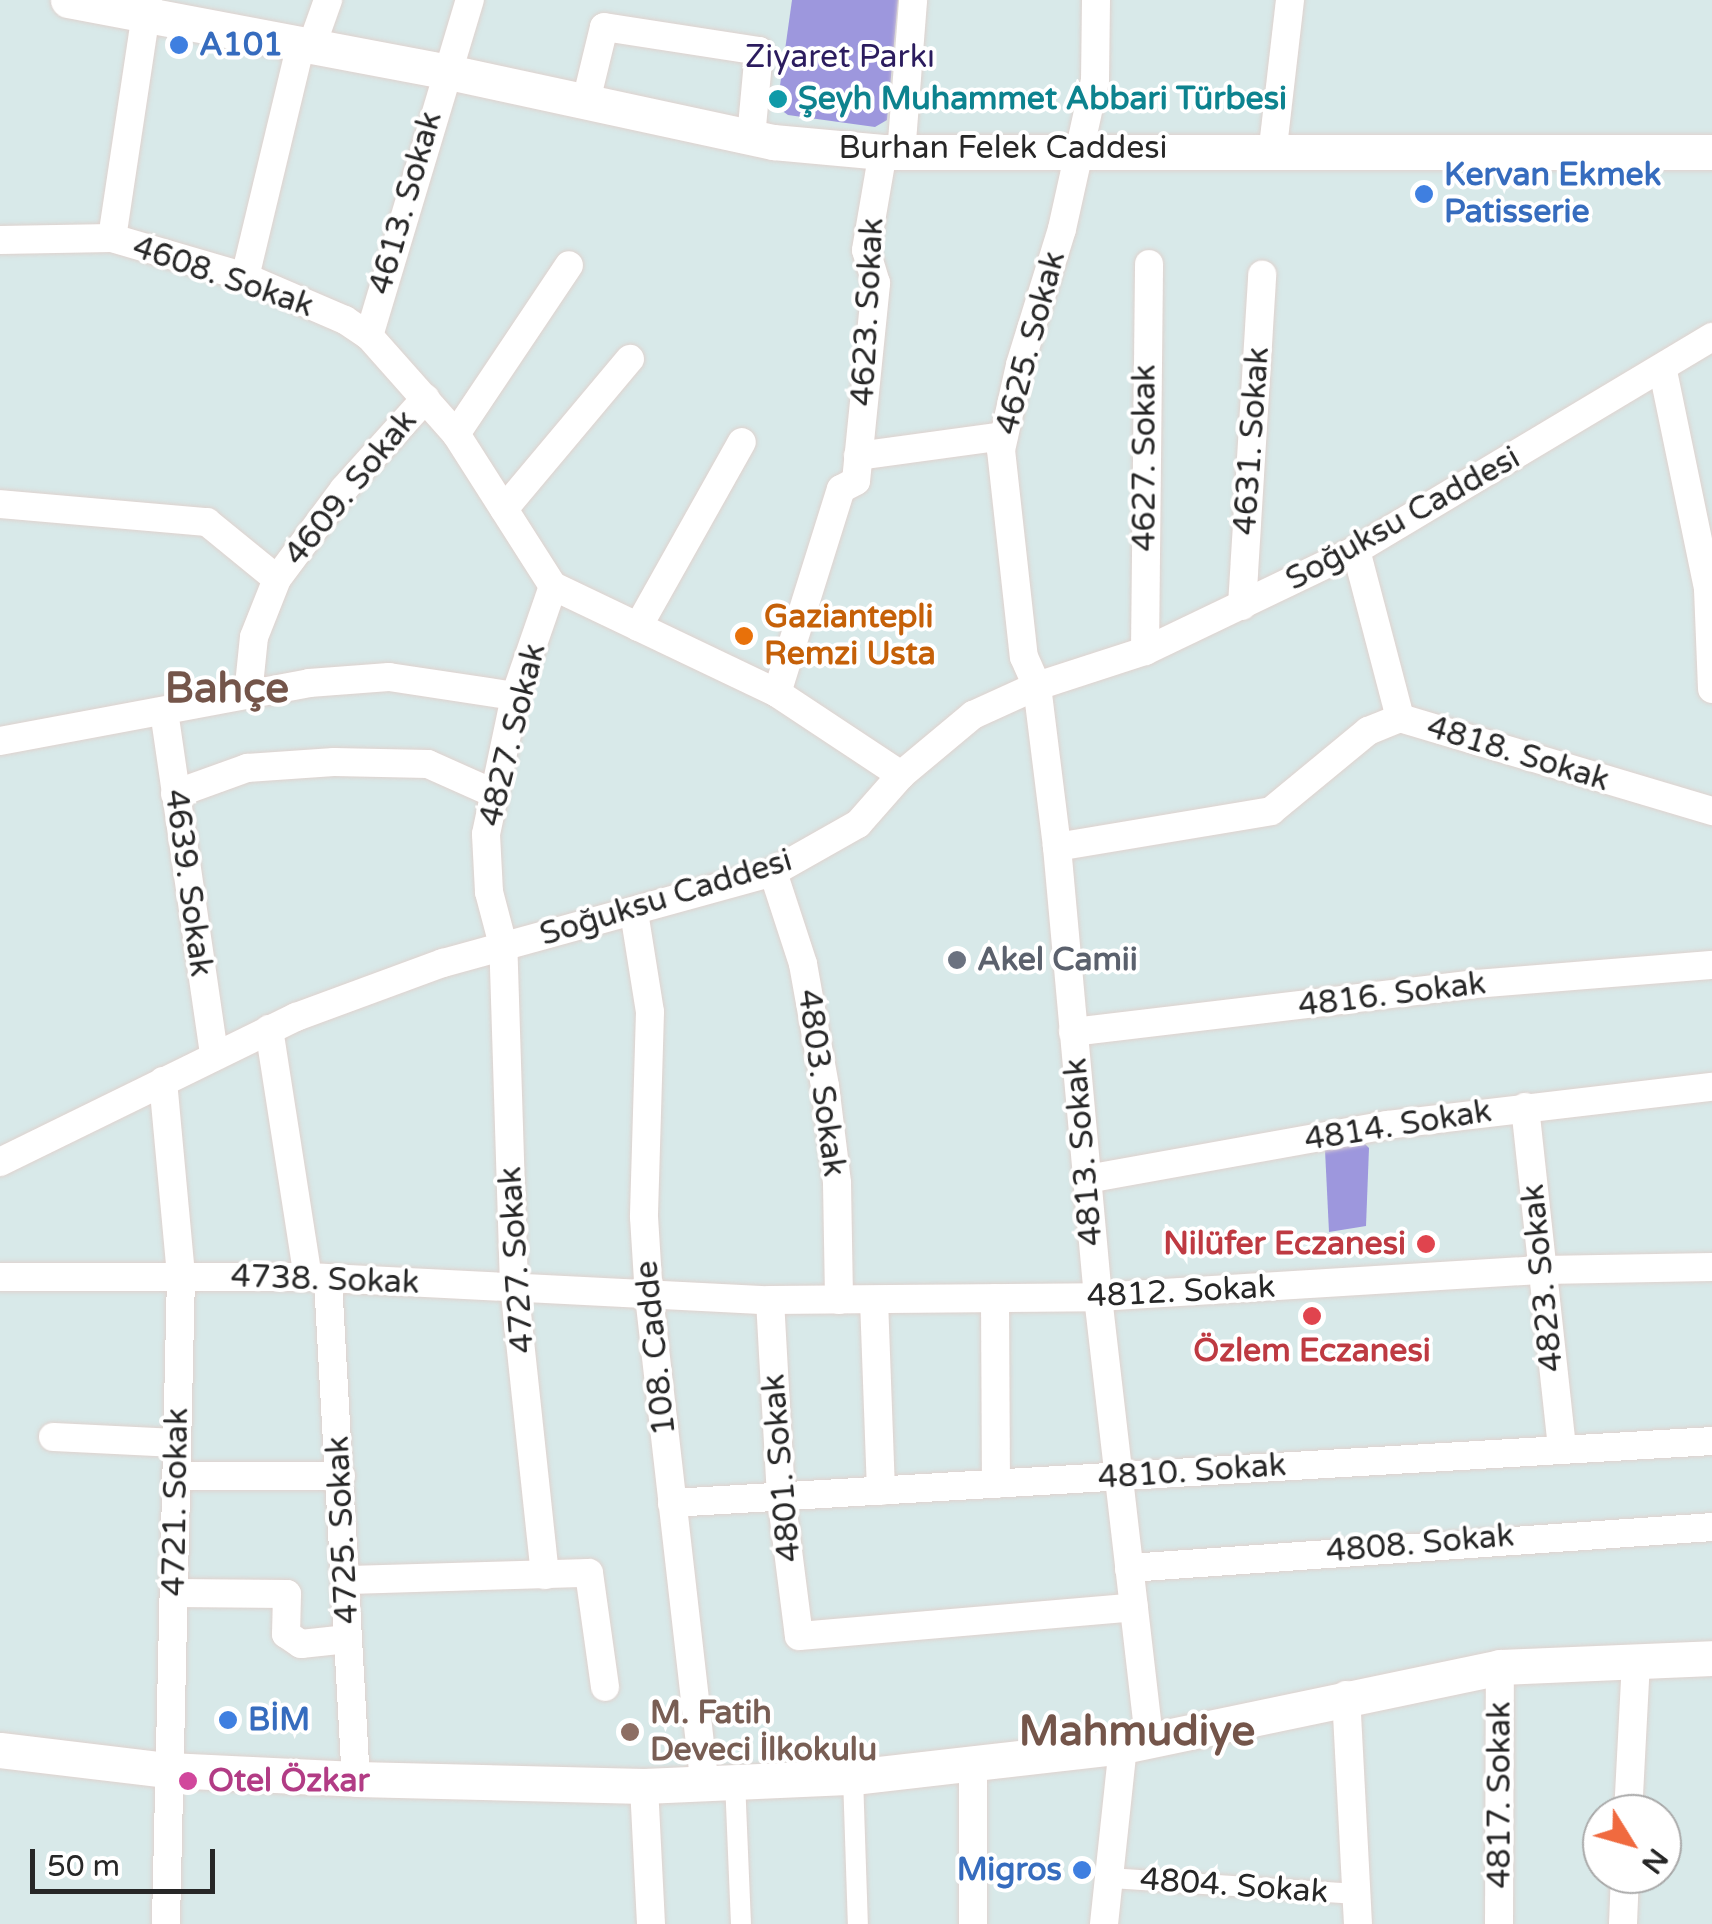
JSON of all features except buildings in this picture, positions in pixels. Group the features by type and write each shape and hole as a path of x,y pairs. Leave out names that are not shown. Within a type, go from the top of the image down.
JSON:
{"street":[{"name":"Burhan Felek Caddesi","path":"68,0 148,7 751,138 892,153 1273,147 1712,152"},
{"path":"245,277 306,44 328,0"},
{"name":"4613. Sokak","path":"369,336 444,70 470,0"},
{"name":"4623. Sokak","path":"777,693 834,507 841,489 856,482 876,283 866,250 892,153 913,0"},
{"name":"4625. Sokak","path":"1037,686 1024,658 1003,482 1004,436 1094,80 1096,0"},
{"path":"1273,147 1290,0"},
{"path":"112,238 148,7"},
{"path":"586,102 604,27 759,51 751,138"},
{"name":"4608. Sokak","path":"0,240 112,238 245,277 369,336 456,434 553,586"},
{"path":"456,434 570,264"},
{"name":"4627. Sokak","path":"1145,651 1148,264"},
{"name":"4631. Sokak","path":"1242,606 1262,275"},
{"name":"Soğuksu Caddesi","path":"0,1162 268,1029 503,945 773,872 858,824 901,776 973,715 1037,686 1145,651 1356,550 1664,371 1712,337"},
{"path":"504,509 630,358"},
{"path":"1664,371 1708,589 1712,689"},
{"name":"4609. Sokak","path":"248,695 254,637 277,579 344,489 426,398"},
{"path":"858,456 1004,436"},
{"path":"638,627 742,442"},
{"path":"0,504 207,522 277,579"},
{"path":"1356,550 1400,718"},
{"path":"553,586 777,693 901,776"},
{"name":"4827. Sokak","path":"503,945 489,892 486,834 516,696 553,586"},
{"path":"0,741 248,695 390,677 516,696"},
{"name":"4813. Sokak","path":"1037,686 1057,847 1098,1298 1134,1607 1136,1741 1104,1924"},
{"name":"4639. Sokak","path":"164,711 214,1055"},
{"name":"4818. Sokak","path":"1057,847 1272,812 1368,732 1400,718 1712,811"},
{"path":"175,794 247,768 334,762 428,764 495,794"},
{"name":"4803. Sokak","path":"773,872 803,964 825,1086 837,1183 839,1300"},
{"name":"108. Cadde","path":"634,912 650,1012 644,1217 649,1296 672,1503 719,1781"},
{"name":"4727. Sokak","path":"503,945 514,1286 546,1574"},
{"name":"4816. Sokak","path":"1074,1032 1476,984 1712,965"},
{"name":"4725. Sokak","path":"268,1029 318,1279 342,1476 356,1779"},
{"name":"4721. Sokak","path":"163,1080 180,1276 166,1924"},
{"name":"4814. Sokak","path":"1087,1179 1525,1107 1712,1086"},
{"name":"4823. Sokak","path":"1525,1107 1562,1449"},
{"name":"4812. Sokak","path":"649,1296 770,1300 1098,1298 1543,1270 1712,1266"},
{"name":"4738. Sokak","path":"0,1278 318,1279 514,1286 649,1296"},
{"path":"995,1298 996,1484"},
{"name":"4801. Sokak","path":"770,1300 781,1496 799,1636 1134,1607"},
{"path":"874,1300 881,1490"},
{"path":"53,1437 177,1443"},
{"name":"4810. Sokak","path":"672,1503 1712,1441"},
{"path":"176,1476 342,1476"},
{"name":"4808. Sokak","path":"1129,1568 1712,1527"},
{"path":"349,1580 589,1573 605,1686"},
{"path":"175,1592 286,1594 286,1634 301,1644 348,1638"},
{"path":"0,1750 168,1770 356,1779 644,1786 853,1777 973,1765 1136,1741 1346,1695 1500,1667 1712,1658"},
{"path":"1629,1794 1636,1659"},
{"name":"4817. Sokak","path":"1499,1924 1500,1667"},
{"path":"1346,1695 1358,1924"},
{"path":"972,1924 973,1765"},
{"path":"853,1777 858,1924"},
{"path":"719,1781 741,1924"},
{"path":"644,1786 651,1924"},
{"name":"4804. Sokak","path":"1110,1878 1358,1894"},
{"path":"1623,1924 1624,1894"}],"green space":[{"name":"Ziyaret Parkı","path":"792,0 898,0 887,120 875,127 788,115 777,107"},
{"path":"1363,1142 1369,1148 1366,1226 1329,1232 1325,1150"}],"place":[{"name":"A101","path":"179,45"},
{"name":"Şeyh Muhammet Abbari Türbesi","path":"778,99"},
{"name":"Kervan Ekmek Patisserie","path":"1424,194"},
{"name":"Gaziantepli Remzi Usta","path":"744,636"},
{"name":"Akel Camii","path":"957,960"},
{"name":"Nilüfer Eczanesi","path":"1426,1244"},
{"name":"Özlem Eczanesi","path":"1312,1316"},
{"name":"BİM","path":"228,1720"},
{"name":"M. Fatih Deveci İlkokulu","path":"630,1732"},
{"name":"Otel Özkar","path":"188,1781"},
{"name":"Migros","path":"1082,1870"}],"district":[{"name":"Bahçe","path":"227,689"},
{"name":"Mahmudiye","path":"1137,1732"}]}
